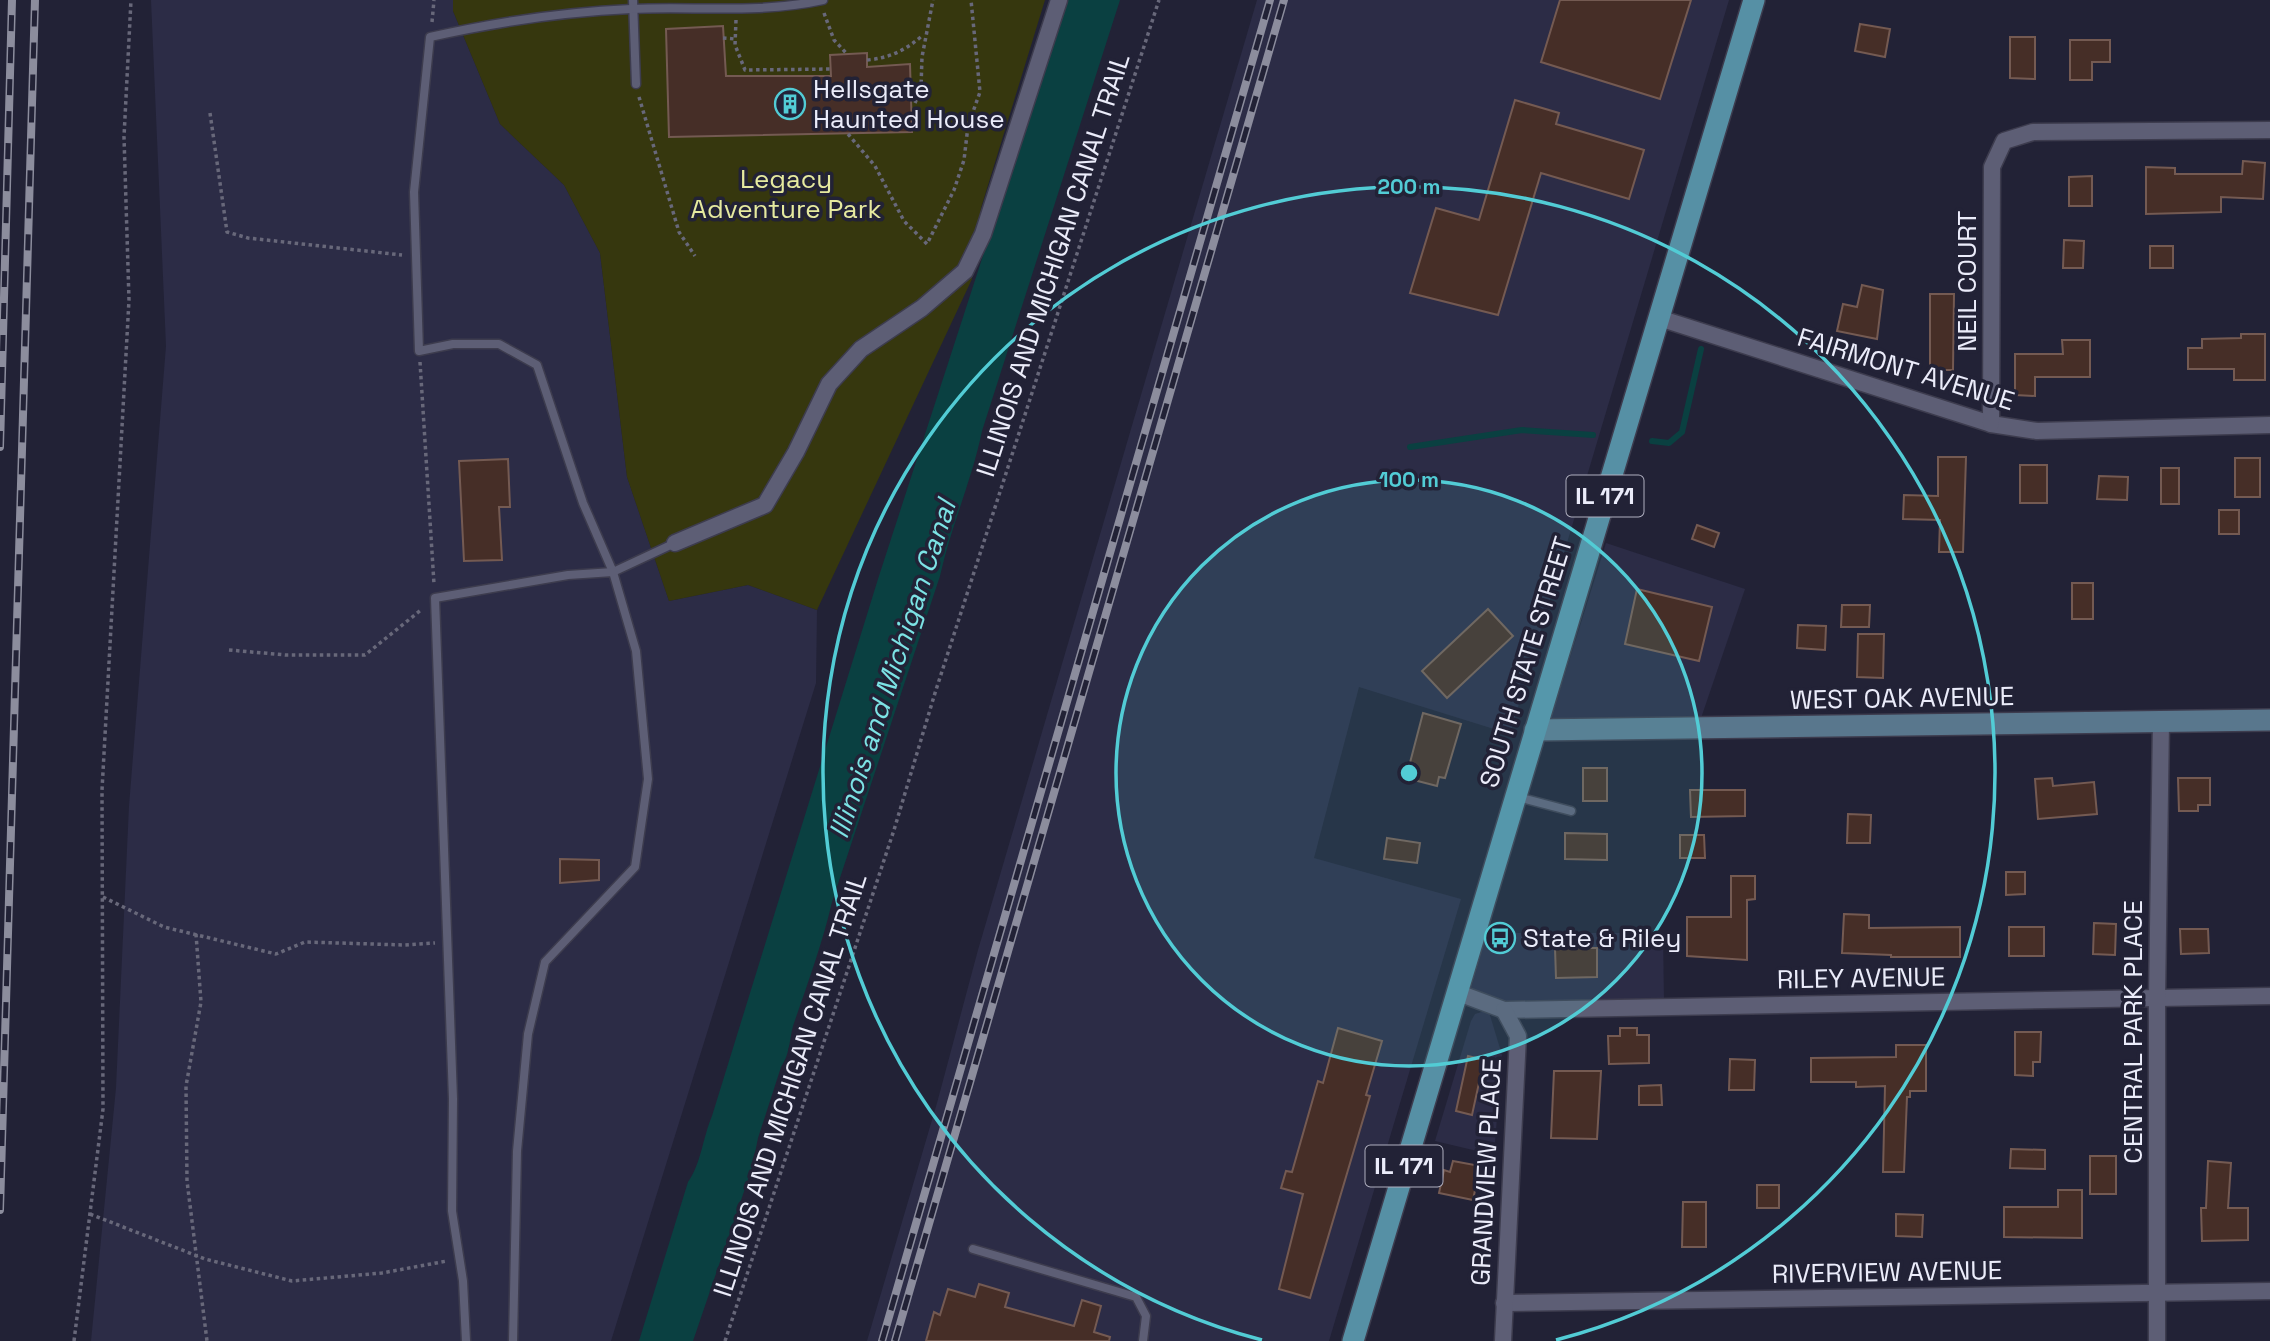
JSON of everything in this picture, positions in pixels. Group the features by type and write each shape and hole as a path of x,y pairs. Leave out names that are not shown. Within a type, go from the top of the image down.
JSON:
{"main road":[{"name":"SOUTH STATE STREET","path":"1353,1341 1754,0"}],"street":[{"path":"675,543 765,505 796,452 829,384 861,349 922,308 965,271 983,234 1059,0"},
{"name":"NEIL COURT","path":"1991,424 1992,167 2004,141 2033,132 2270,130"},
{"name":"FAIRMONT AVENUE","path":"1659,318 1991,424 2037,431 2270,425"},
{"name":"WEST OAK AVENUE","path":"1535,730 2270,720"},
{"name":"CENTRAL PARK PLACE","path":"2157,1341 2157,998 2161,722"},
{"name":"RILEY AVENUE","path":"1456,992 1504,1010 2270,996"},
{"name":"GRANDVIEW PLACE","path":"1503,1341 1518,1036 1504,1010"},
{"name":"RIVERVIEW AVENUE","path":"1504,1303 2270,1291"}],"lane":[{"path":"513,1341 517,1151 528,1034 545,962 635,867 648,779 636,651 614,572 583,503 537,365 499,344 453,344 419,351 414,192 430,37 536,16 633,4 736,8 822,0"},
{"path":"633,4 636,84"},
{"path":"466,1341 460,1259 452,1211 453,1099 435,598 568,575 614,572 675,543"},
{"path":"1515,796 1571,811"},
{"path":"973,1249 1136,1297 1146,1316 1143,1341"}],"path":[{"path":"74,1341 103,1109 102,790 129,300 124,137 131,0"},
{"path":"430,37 434,0"},
{"path":"822,0 834,40 847,54"},
{"path":"915,103 921,88 925,34 933,0"},
{"path":"848,134 875,166 904,221 927,244 954,190 964,160 968,126 980,92 971,0"},
{"name":"ILLINOIS AND MICHIGAN CANAL TRAIL","path":"725,1341 894,830 935,693 1159,0"},
{"path":"736,8 735,39 745,70 831,69"},
{"path":"867,61 890,57 907,49 925,34"},
{"path":"723,38 735,39"},
{"path":"822,70 823,76"},
{"path":"636,84 678,232 695,256"},
{"path":"210,113 227,232 248,238 415,257"},
{"path":"229,650 286,655 365,655 395,634 435,598 419,351"},
{"path":"103,897 164,927 276,954 305,942 405,945 447,942"},
{"path":"196,934 201,1002 186,1086 187,1181 207,1341"},
{"path":"90,1213 198,1256 292,1281 382,1273 460,1259"}],"shaded area":[{"path":"151,0 453,0 453,11 500,124 564,185 600,253 627,477 669,601 748,585 817,610 816,683 611,1341 91,1341 116,1088 129,806 166,346"},
{"path":"1257,0 1729,0 1510,734 1359,687 1314,858 1461,899 1329,1341 867,1341 937,1103 978,950"},
{"path":"1606,543 1745,589 1699,724 1549,725"},
{"path":"1487,933 1663,933 1664,1002 1507,1005 1470,992"},
{"path":"1489,1012 1502,1055 1494,1155 1435,1141 1471,1021 1475,1014"}],"green space":[{"name":"Legacy Adventure Park","path":"453,0 1045,0 981,208 972,279 817,610 748,585 669,601 627,477 600,253 564,185 500,124 453,11"}],"water":[{"name":"Illinois and Michigan Canal","path":"1066,0 1120,0 982,431 940,576 832,902 793,1026 788,1052 758,1138 752,1168 693,1341 639,1341 688,1182 699,1159 878,579"}],"building":[{"path":"1560,0 1691,0 1660,99 1541,62"},
{"path":"1860,24 1890,29 1885,57 1855,51"},
{"name":"Hellsgate Haunted House","path":"723,26 726,76 831,76 830,55 867,53 867,67 910,64 912,132 669,137 666,29"},
{"path":"2010,37 2035,37 2035,79 2010,78"},
{"path":"2070,40 2110,40 2110,62 2092,62 2092,80 2070,80"},
{"path":"1515,100 1559,113 1556,124 1644,150 1629,199 1541,173 1498,315 1410,293 1436,208 1479,220"},
{"path":"2243,161 2265,163 2263,199 2221,197 2221,212 2146,214 2146,167 2175,168 2175,174 2242,174"},
{"path":"2092,176 2092,206 2069,206 2069,177"},
{"path":"2064,240 2084,241 2083,268 2063,268"},
{"path":"2150,246 2173,246 2173,268 2150,268"},
{"path":"1862,285 1883,290 1877,339 1837,331 1843,304 1857,307"},
{"path":"1930,294 1954,294 1953,370 1930,370"},
{"path":"2241,334 2265,334 2265,380 2234,380 2234,369 2188,369 2188,348 2202,348 2202,339 2241,338"},
{"path":"2062,340 2090,340 2090,377 2035,377 2035,396 2015,395 2015,354 2063,354"},
{"path":"1938,457 1966,457 1963,552 1939,552 1940,520 1903,519 1904,495 1938,496"},
{"path":"2235,458 2260,458 2260,497 2235,497"},
{"path":"508,459 510,507 499,507 502,560 464,561 459,461"},
{"path":"2020,465 2047,465 2047,503 2020,503"},
{"path":"2161,468 2179,468 2179,504 2161,504"},
{"path":"2099,476 2128,477 2127,500 2097,499"},
{"path":"2219,510 2239,510 2239,534 2219,534"},
{"path":"1697,525 1719,533 1714,547 1692,539"},
{"path":"2072,583 2093,583 2093,619 2072,619"},
{"path":"1637,589 1712,607 1699,661 1625,644"},
{"path":"1842,605 1870,605 1869,627 1841,627"},
{"path":"1488,609 1513,636 1447,698 1422,671"},
{"path":"1798,625 1826,626 1825,650 1797,648"},
{"path":"1858,634 1884,634 1883,678 1857,677"},
{"path":"1423,713 1461,724 1445,778 1439,777 1437,786 1406,778"},
{"path":"1583,768 1607,768 1607,801 1583,801"},
{"path":"2052,778 2053,786 2094,782 2097,814 2038,819 2035,779"},
{"path":"2178,778 2210,778 2210,805 2198,805 2198,811 2179,811"},
{"path":"1690,790 1745,790 1745,816 1691,817"},
{"path":"1848,814 1871,815 1870,843 1847,843"},
{"path":"1565,833 1607,834 1607,860 1565,859"},
{"path":"1680,835 1704,835 1705,858 1680,858"},
{"path":"1387,838 1420,843 1417,863 1384,859"},
{"path":"560,859 599,860 599,880 560,883"},
{"path":"2006,872 2025,872 2025,894 2006,895"},
{"path":"1731,876 1755,876 1755,899 1747,900 1747,960 1687,956 1687,917 1731,917"},
{"path":"1844,914 1869,915 1869,928 1960,927 1960,957 1891,957 1842,953"},
{"path":"2094,923 2116,924 2115,955 2093,954"},
{"path":"2009,927 2044,927 2044,956 2009,956"},
{"path":"2180,929 2208,929 2209,953 2181,954"},
{"path":"1555,948 1597,948 1597,977 1556,978"},
{"path":"1338,1028 1382,1041 1366,1095 1370,1096 1310,1298 1279,1289 1303,1194 1281,1188 1286,1171 1292,1172 1318,1081 1323,1083"},
{"path":"1620,1028 1637,1028 1637,1035 1649,1035 1649,1063 1609,1064 1608,1036 1620,1036"},
{"path":"2015,1032 2041,1032 2040,1062 2033,1062 2033,1076 2015,1075"},
{"path":"1896,1045 1926,1045 1926,1091 1910,1091 1910,1097 1907,1097 1904,1172 1883,1172 1885,1086 1856,1087 1856,1082 1811,1082 1811,1058 1896,1057"},
{"path":"1468,1056 1484,1060 1472,1115 1456,1111"},
{"path":"1730,1059 1755,1060 1754,1090 1729,1090"},
{"path":"1554,1071 1601,1071 1597,1139 1551,1138"},
{"path":"1661,1085 1662,1105 1639,1105 1639,1086"},
{"path":"2011,1149 2045,1150 2045,1169 2010,1168"},
{"path":"2090,1156 2116,1156 2116,1194 2090,1194"},
{"path":"1453,1161 1480,1166 1473,1200 1439,1193 1444,1170 1450,1172"},
{"path":"2208,1161 2231,1163 2228,1208 2248,1208 2248,1240 2202,1241 2201,1208 2206,1208"},
{"path":"1757,1185 1779,1185 1779,1208 1757,1208"},
{"path":"2058,1190 2082,1190 2082,1238 2004,1237 2004,1207 2058,1207"},
{"path":"1683,1202 1706,1202 1706,1247 1682,1247"},
{"path":"1896,1214 1923,1215 1922,1237 1896,1236"},
{"path":"979,1284 1009,1293 1005,1307 1074,1326 1082,1300 1101,1306 1094,1332 1110,1337 1109,1341 926,1341 934,1312 940,1315 948,1289 975,1297"}],"waterway":[{"path":"1652,441 1669,443 1682,432 1701,349"},
{"path":"1410,447 1522,430 1593,435"}],"railway":[{"path":"0,447 12,0"},
{"path":"0,1210 35,0"},
{"path":"882,1341 1270,0"},
{"path":"895,1341 1284,0"}],"place":[{"name":"Hellsgate Haunted House","path":"790,104"},
{"name":"State & Riley","path":"1500,938"}]}
